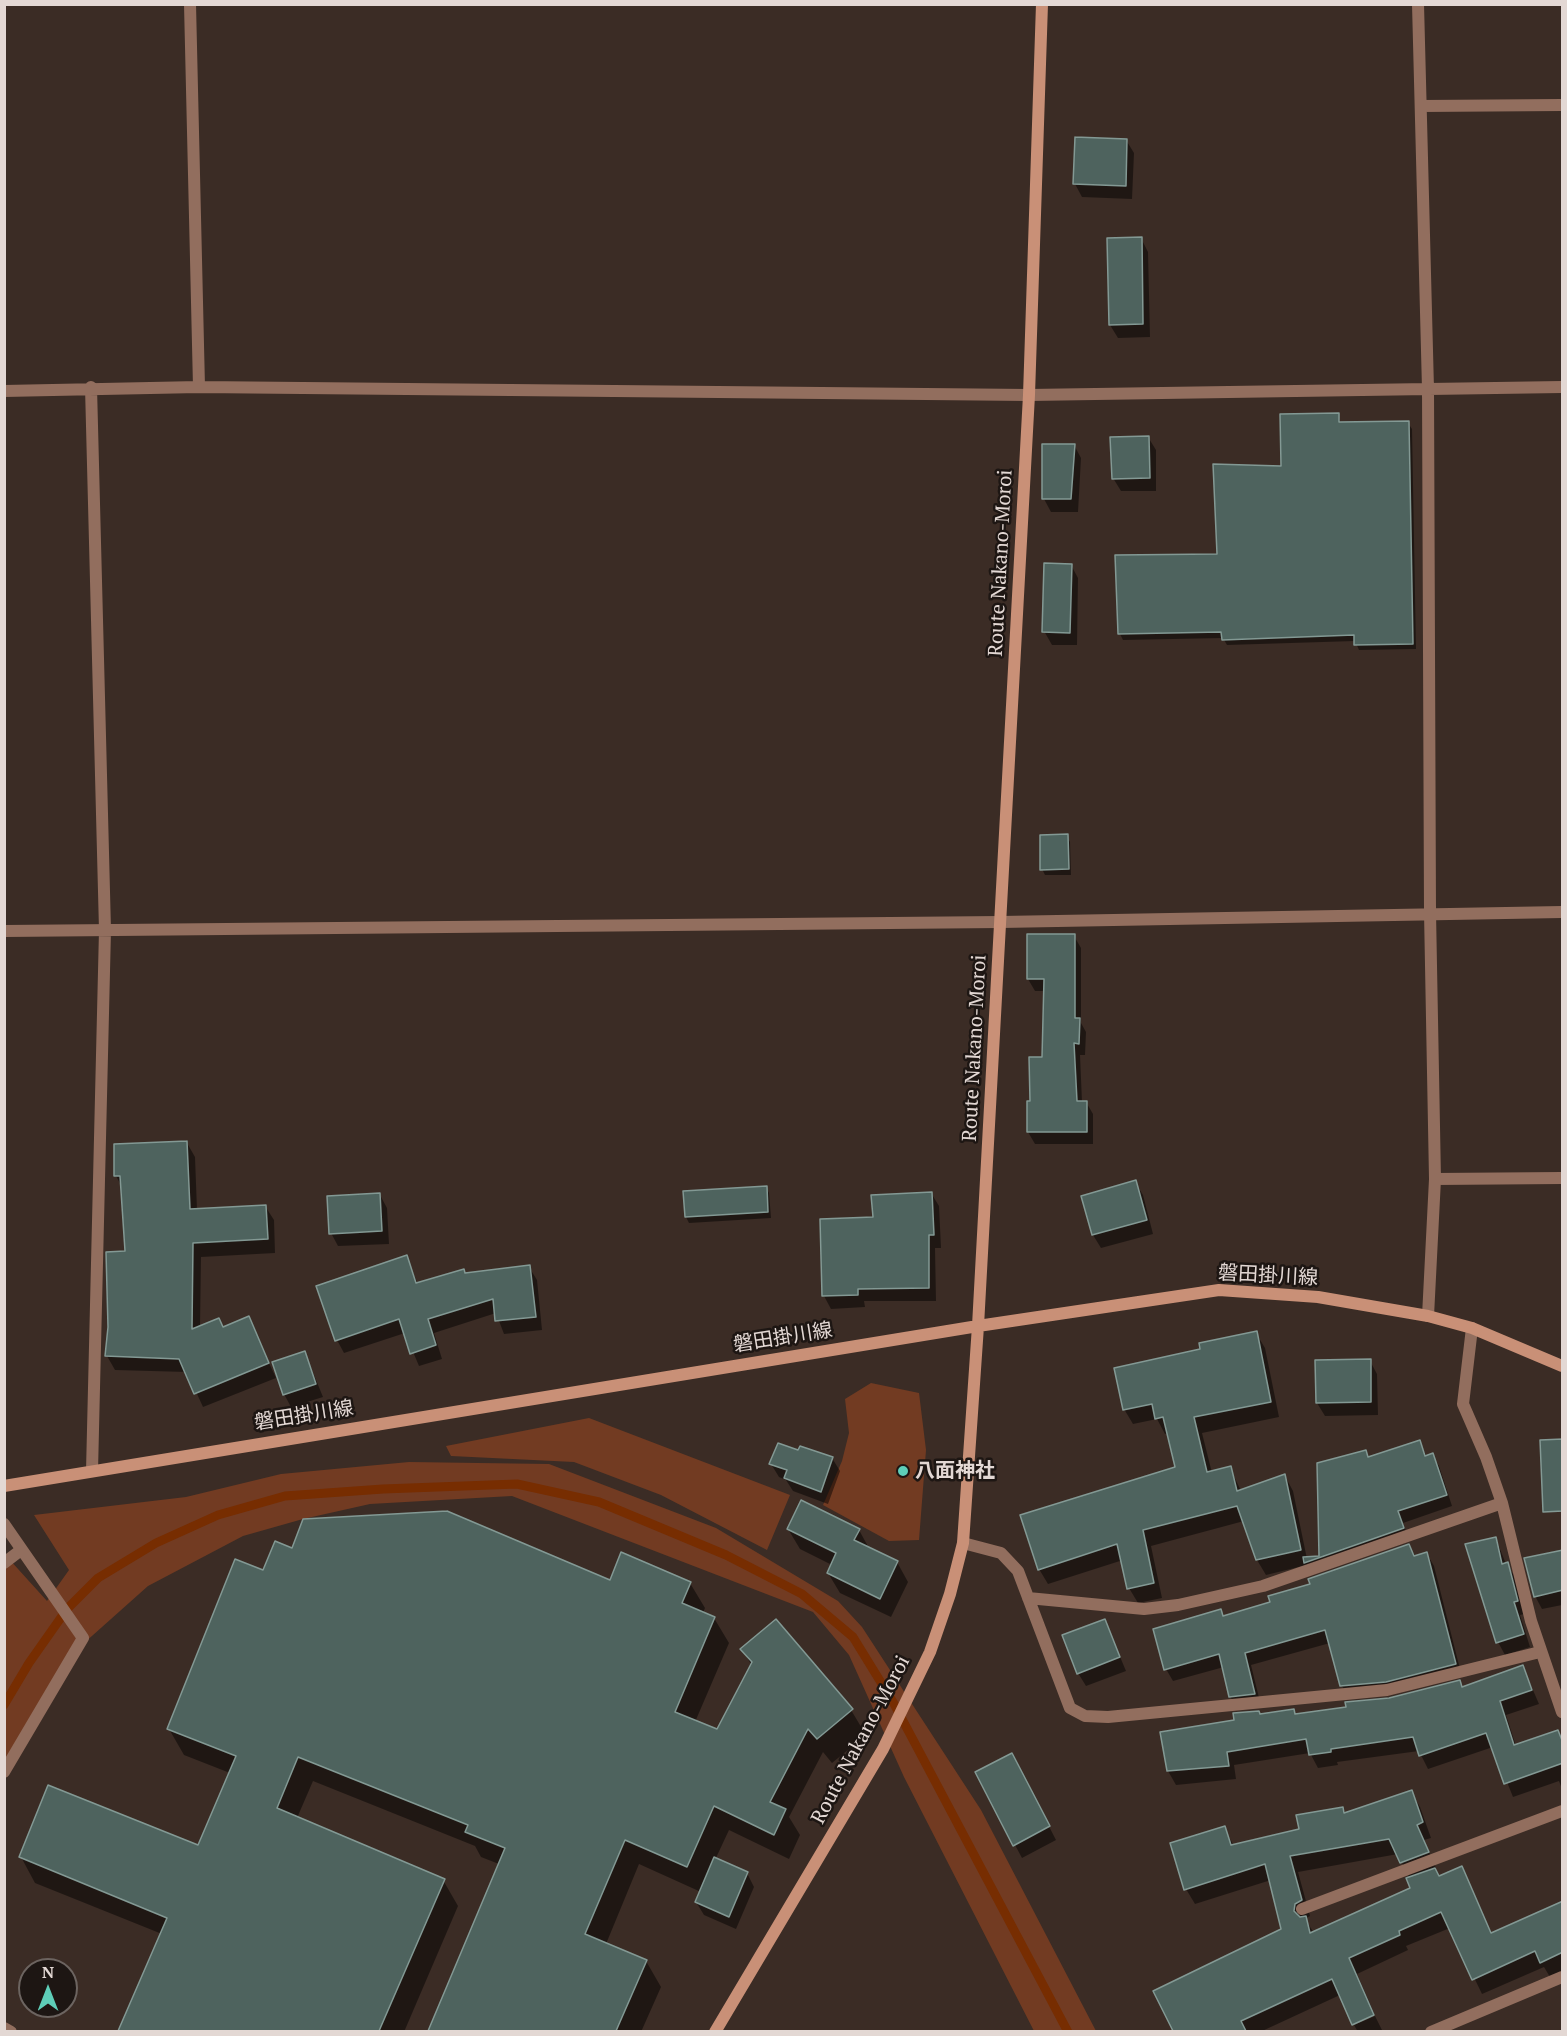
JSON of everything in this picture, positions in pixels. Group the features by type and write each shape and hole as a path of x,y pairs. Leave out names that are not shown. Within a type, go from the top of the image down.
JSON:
{"main road":[{"name":"Route Nakano-Moroi","path":"719,2030 883,1749 930,1652 950,1594 963,1543 978,1326 1029,395 1042,4"},
{"name":"磐田掛川線","path":"4,1486 978,1326 1219,1290 1317,1297 1428,1316 1472,1328 1563,1366"}],"street":[{"path":"190,4 199,387"},
{"path":"1418,4 1428,389 1430,912 1435,1179 1428,1316"},
{"path":"1421,106 1563,105"},
{"path":"91,387 105,930 92,1471"},
{"path":"4,391 91,387 199,387 1029,395 1563,387"},
{"path":"4,931 1001,922 1430,912 1563,912"},
{"path":"1435,1179 1563,1178"},
{"path":"1472,1328 1463,1404 1486,1457 1502,1503 1540,1652 1563,1712"},
{"path":"1028,1598 1144,1609 1178,1605 1263,1586 1502,1503"},
{"path":"4,1524 82,1638 4,1772"},
{"path":"963,1543 1001,1552 1018,1571 1070,1708 1085,1716 1108,1717 1387,1690 1540,1652"},
{"path":"4,1563 21,1550"},
{"path":"1302,1909 1563,1811"},
{"path":"1431,2031 1563,1977"},
{"path":"4,2028 11,2031"}],"shaded area":[{"path":"871,1383 919,1393 926,1450 919,1540 889,1541 823,1505 842,1461 849,1433 845,1399"},
{"path":"589,1418 790,1495 767,1550 661,1495 574,1462 451,1456 446,1446"},
{"path":"409,1462 549,1464 716,1528 838,1601 862,1627 981,1810 1096,2031 1034,2031 904,1777 849,1655 813,1612 512,1496 370,1504 303,1519 243,1536 148,1586 74,1652 5,1763 5,1568 9,1559 47,1601 69,1570 34,1515 186,1497 281,1474"}],"building":[{"path":"1075,137 1127,139 1126,186 1073,184"},
{"path":"1142,237 1143,324 1109,325 1107,238"},
{"path":"1339,413 1339,422 1409,421 1413,644 1354,645 1354,635 1222,640 1221,632 1118,634 1115,555 1217,554 1213,464 1281,466 1280,414"},
{"path":"1149,436 1150,478 1112,479 1110,437"},
{"path":"1042,444 1075,444 1071,499 1042,499"},
{"path":"1044,563 1072,564 1070,633 1042,632"},
{"path":"1068,834 1069,869 1040,870 1040,835"},
{"path":"1027,934 1075,934 1075,1018 1080,1018 1079,1044 1074,1043 1077,1101 1087,1101 1087,1132 1027,1132 1027,1101 1030,1101 1029,1057 1042,1057 1044,979 1027,979"},
{"path":"187,1141 190,1209 266,1205 268,1239 193,1243 192,1329 219,1318 223,1327 249,1316 269,1363 194,1394 179,1359 105,1356 108,1327 106,1252 125,1251 120,1176 114,1176 114,1144"},
{"path":"1136,1180 1147,1220 1092,1235 1081,1196"},
{"path":"767,1186 768,1212 685,1217 683,1191"},
{"path":"932,1192 934,1235 929,1235 929,1288 858,1289 858,1295 822,1296 820,1219 873,1217 871,1195"},
{"path":"380,1193 382,1231 329,1234 327,1196"},
{"path":"407,1255 416,1283 464,1269 465,1273 530,1265 536,1317 495,1321 493,1299 428,1319 436,1345 410,1354 399,1319 335,1341 316,1286"},
{"path":"1257,1331 1271,1402 1194,1417 1207,1472 1231,1466 1237,1491 1285,1474 1301,1550 1256,1560 1237,1506 1143,1530 1154,1583 1127,1589 1117,1544 1038,1570 1020,1515 1175,1467 1163,1417 1155,1419 1152,1404 1123,1410 1114,1368 1200,1349 1199,1343"},
{"path":"305,1351 316,1384 283,1395 272,1362"},
{"path":"1371,1359 1371,1402 1316,1403 1315,1360"},
{"path":"1563,1439 1563,1511 1543,1512 1540,1440"},
{"path":"1420,1440 1425,1456 1433,1453 1447,1495 1398,1511 1404,1528 1304,1563 1303,1557 1319,1556 1317,1463 1366,1450 1368,1457"},
{"path":"778,1443 798,1450 800,1446 833,1457 821,1492 784,1478 787,1470 769,1464"},
{"path":"801,1500 860,1529 854,1540 898,1561 880,1599 827,1573 836,1553 787,1529"},
{"path":"447,1511 610,1580 621,1552 691,1582 682,1603 715,1617 675,1712 717,1729 752,1662 740,1649 776,1619 853,1709 817,1739 808,1729 770,1802 786,1809 774,1835 714,1806 687,1867 625,1840 585,1934 647,1960 616,2031 428,2031 505,1848 465,1832 468,1825 298,1757 277,1808 445,1879 379,2031 118,2031 167,1918 19,1857 48,1785 198,1845 236,1756 167,1729 235,1559 263,1570 275,1541 292,1548 303,1519"},
{"path":"1496,1537 1502,1564 1508,1562 1518,1601 1514,1602 1524,1634 1496,1643 1465,1544"},
{"path":"1409,1544 1414,1556 1427,1552 1456,1664 1386,1682 1340,1686 1325,1630 1245,1653 1255,1694 1229,1697 1219,1654 1164,1670 1153,1629 1221,1609 1223,1616 1270,1602 1268,1596 1310,1584 1308,1579"},
{"path":"1563,1550 1563,1590 1534,1597 1524,1558"},
{"path":"1105,1619 1120,1657 1077,1674 1062,1635"},
{"path":"1523,1665 1532,1690 1500,1701 1514,1745 1558,1730 1563,1743 1563,1763 1504,1784 1486,1733 1419,1756 1413,1737 1331,1749 1331,1752 1309,1755 1306,1739 1227,1752 1229,1766 1167,1771 1160,1732 1234,1720 1233,1713 1259,1711 1260,1714 1294,1709 1295,1714 1346,1707 1345,1702 1389,1698 1460,1680 1462,1687"},
{"path":"1012,1753 1050,1826 1013,1846 975,1772"},
{"path":"1412,1790 1423,1822 1417,1825 1429,1852 1400,1863 1389,1839 1290,1856 1302,1900 1295,1904 1294,1911 1300,1917 1306,1916 1310,1933 1410,1888 1406,1878 1435,1868 1439,1876 1462,1866 1491,1933 1563,1901 1563,1952 1540,1963 1535,1951 1472,1980 1441,1912 1399,1931 1400,1935 1349,1958 1374,2015 1352,2025 1332,1979 1241,2021 1246,2031 1173,2031 1153,1991 1281,1929 1265,1864 1184,1890 1170,1843 1225,1826 1231,1845 1299,1829 1296,1815 1343,1807 1344,1813"},
{"path":"714,1857 748,1872 729,1917 695,1902"}],"waterway":[{"path":"4,1705 29,1663 67,1609 98,1578 156,1543 218,1515 285,1496 383,1489 517,1484 599,1502 726,1555 802,1594 853,1637 893,1702 1068,2032"}],"place":[{"name":"八面神社","path":"903,1471"}]}
